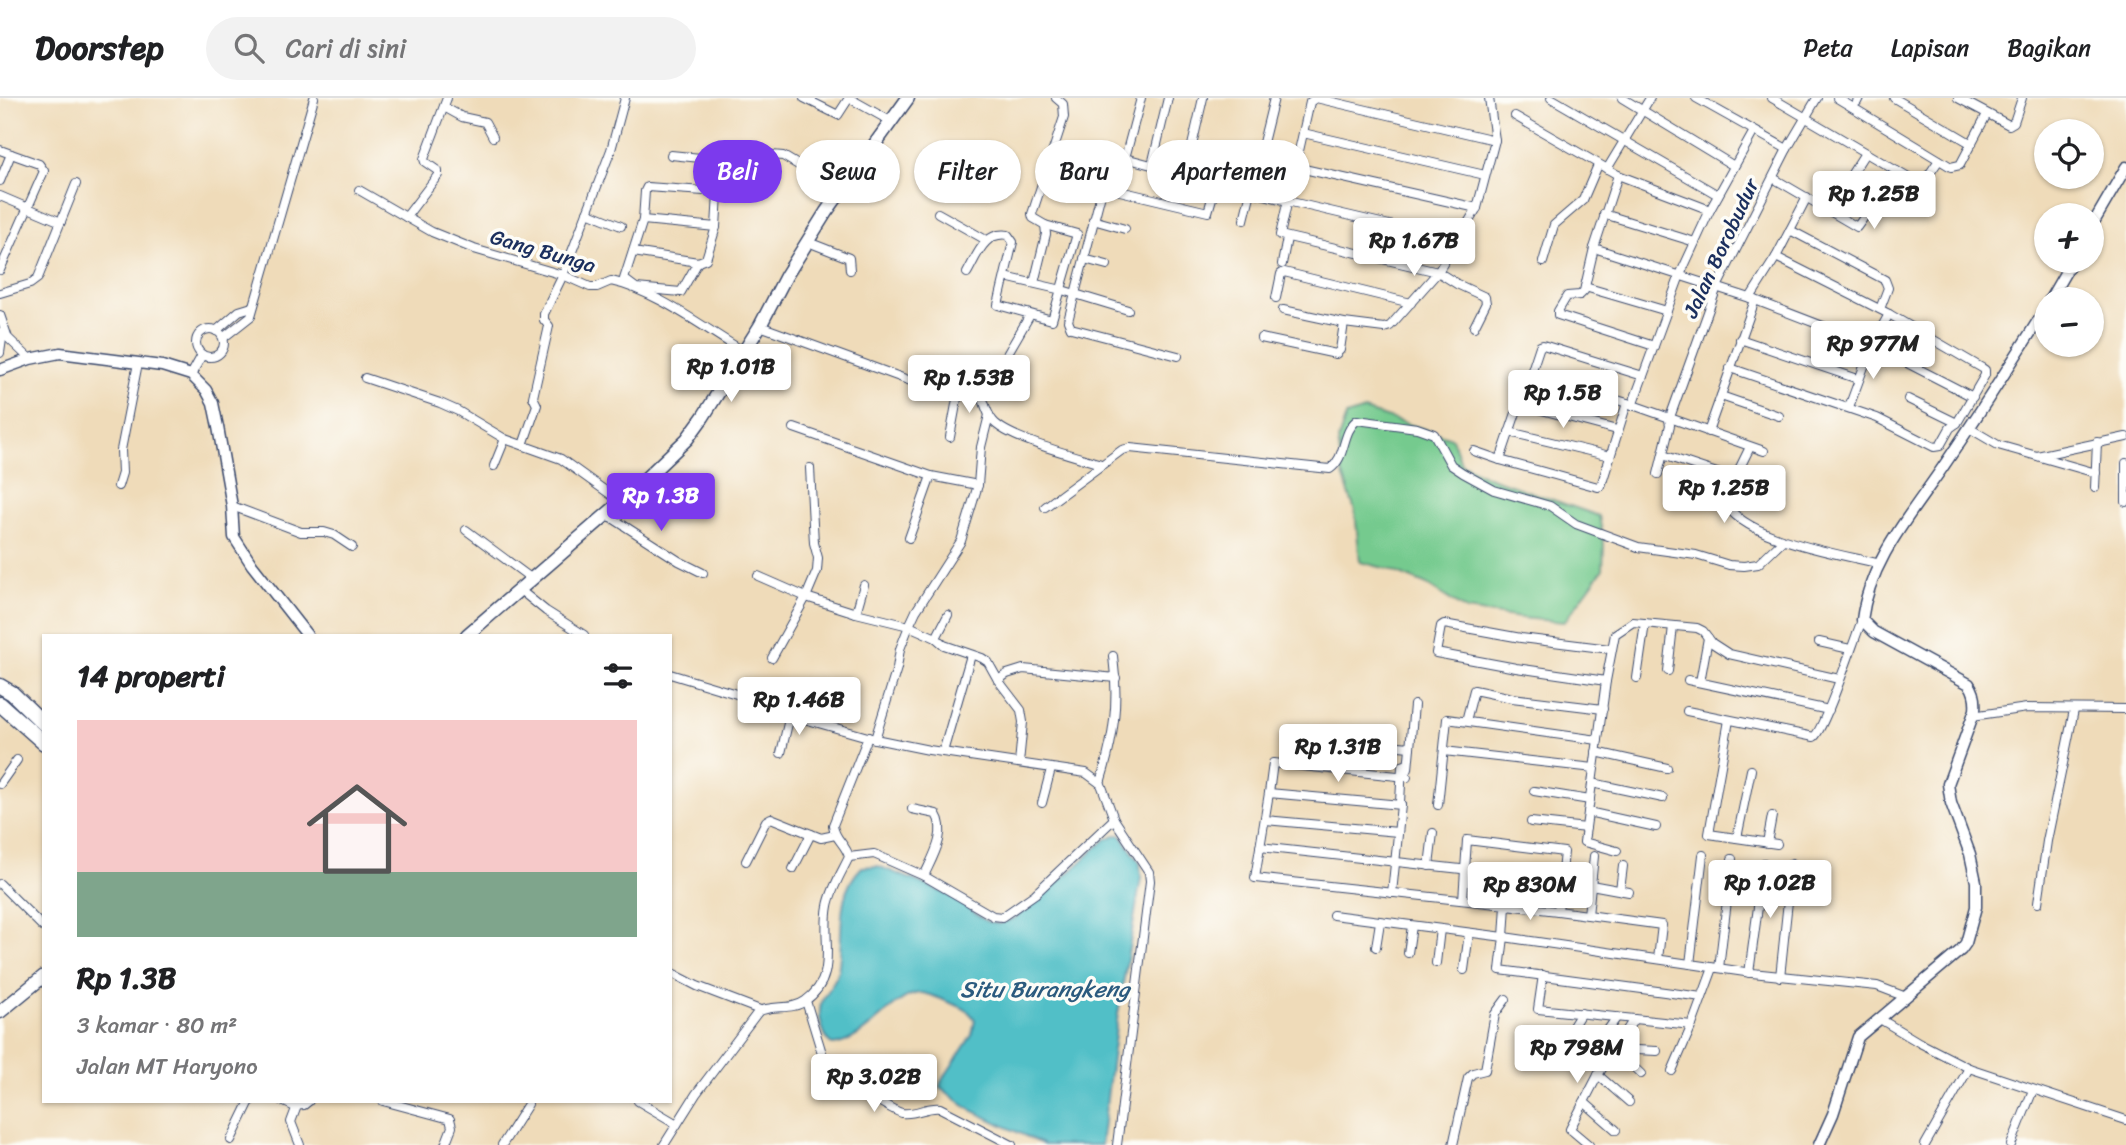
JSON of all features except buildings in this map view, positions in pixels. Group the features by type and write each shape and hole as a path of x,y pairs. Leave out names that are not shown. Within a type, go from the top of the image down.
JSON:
{"highway":[{"path":"4,697 34,721 42,739"}],"main road":[{"path":"879,140 908,98"},
{"path":"468,634 621,502 687,439 760,326 786,276 834,203"},
{"path":"0,1012 42,978"}],"street":[{"path":"223,338 248,319 314,98"},
{"path":"523,445 537,405 533,397 549,326 543,318 544,314 563,275 611,150 625,98"},
{"path":"804,98 838,115 849,98 892,122"},
{"path":"967,273 986,240 999,233 1011,238 1013,242 998,305 1052,320 1077,234 1045,225 1033,218 1032,214 1064,117 1063,104 1056,98"},
{"path":"1130,140 1141,98"},
{"path":"1158,140 1168,98"},
{"path":"1193,140 1203,98"},
{"path":"1264,140 1274,98"},
{"path":"1302,140 1311,100 1316,98 1495,140"},
{"path":"1283,310 1343,323 1387,328 1438,272 1476,208 1495,140 1488,98"},
{"path":"1552,98 1718,195"},
{"path":"1622,98 1734,166"},
{"path":"1607,169 1650,98"},
{"path":"1696,98 1787,149"},
{"path":"1772,98 1920,183 1924,182 1939,160"},
{"name":"Jalan Borobudur","path":"1658,474 1669,420 1717,287 1787,149 1817,98"},
{"path":"1837,98 1951,167 1960,165 1987,114"},
{"path":"1894,98 1972,144"},
{"path":"1958,98 2007,125 2011,124 2021,98"},
{"path":"406,217 438,176 438,171 424,160 445,102 462,117 485,122 494,137"},
{"path":"1515,116 1618,175 1710,210"},
{"path":"1475,451 1598,486 1617,430 1643,376 1680,275 1710,210 1754,131"},
{"path":"1303,134 1485,175"},
{"path":"0,150 39,164 43,169 0,270"},
{"path":"1829,210 1865,153"},
{"path":"0,181 11,154"},
{"path":"671,155 693,157"},
{"path":"1542,262 1554,225 1583,200 1598,165"},
{"path":"2104,205 2126,167"},
{"path":"1310,170 1476,208"},
{"path":"1773,178 1859,227 1896,171"},
{"path":"1618,175 1604,214 1585,287 1580,295 1567,296 1558,311 1560,317 1654,346"},
{"path":"0,293 30,284 38,278 76,184"},
{"path":"693,190 647,187 643,220 624,279 636,288 681,292 698,262"},
{"name":"Gang Bunga","path":"359,190 432,232 474,249 563,275 590,287 611,281 630,287 672,307 743,351"},
{"path":"0,196 61,222"},
{"path":"1708,432 1753,299 1807,197"},
{"path":"633,252 698,262 706,259 716,227 717,203"},
{"path":"1098,203 1068,321 1071,328 1178,356"},
{"path":"1166,203 1205,213 1210,210 1212,203"},
{"path":"1244,220 1248,203"},
{"path":"1286,203 1279,232 1286,238 1438,272 1485,297 1486,303 1474,327"},
{"path":"1296,203 1458,241"},
{"path":"587,212 621,226"},
{"path":"938,213 986,240"},
{"path":"1604,214 1695,242"},
{"path":"1093,219 1125,229"},
{"path":"643,220 716,227"},
{"path":"1034,283 1046,234 1045,225"},
{"path":"1790,230 1885,280 1888,288 1880,309"},
{"path":"1282,264 1286,238"},
{"path":"808,242 849,258 850,270"},
{"path":"1594,248 1753,299 1872,345 1973,397"},
{"path":"1730,368 1849,407 1934,447 1940,446 1950,428 1957,423 1985,375 1985,370 1889,314 1776,257"},
{"path":"1084,259 1107,265"},
{"path":"1276,298 1284,271 1411,303"},
{"path":"1005,276 1128,310"},
{"path":"1585,287 1667,311"},
{"path":"216,331 239,312 252,307"},
{"path":"1849,407 1872,345 1889,314"},
{"path":"0,315 8,338 30,359"},
{"path":"760,326 919,384 959,388 977,385 1010,353 1030,315"},
{"path":"1261,338 1336,354 1340,350 1343,323"},
{"path":"1687,711 1810,737 1818,734 1862,620 1868,590 1880,564 1906,518 1969,428 2034,327"},
{"path":"206,330 216,331 223,338 224,347 219,354 211,358 202,355 196,347 198,337 206,330"},
{"path":"0,332 0,354"},
{"path":"1740,339 1858,379"},
{"path":"1643,376 1546,345 1540,346 1533,373 1764,451"},
{"path":"0,370 30,359 60,353 179,369 200,381 213,403 232,506 232,527 238,545 306,634"},
{"path":"191,375 202,355"},
{"path":"118,486 122,473 121,450 138,363"},
{"path":"365,378 458,411 505,439 548,453 573,465 621,502"},
{"path":"977,385 989,415 1000,427 1018,437 1101,464"},
{"path":"950,437 959,388"},
{"path":"1721,396 1779,416"},
{"path":"1908,399 1957,423"},
{"path":"1500,460 1518,404 1617,430"},
{"path":"672,973 760,1010 806,1001 827,971 828,907 849,857 847,848 835,835 833,825 872,738 909,626 961,541 978,485 981,447 989,415"},
{"path":"1045,507 1101,464 1122,450 1130,448 1330,469 1340,459 1350,426 1357,421 1366,421 1417,428 1434,434 1451,465 1463,473 1494,490 1550,506 1576,524 1638,547 1696,555 1730,565 1744,566 1758,564 1782,541"},
{"path":"794,428 931,475 978,485"},
{"path":"1969,428 1998,445 2096,473"},
{"path":"1509,432 1610,456"},
{"path":"2037,456 2126,437"},
{"path":"494,466 505,439"},
{"path":"2095,488 2097,442"},
{"path":"1750,447 1724,500 1740,521 1782,541 1880,564"},
{"path":"1663,455 1735,479"},
{"path":"2126,463 2126,502"},
{"path":"772,658 806,597 817,571 810,468"},
{"path":"909,538 931,475"},
{"path":"232,506 300,532 324,532 334,535 352,547"},
{"path":"606,514 679,561 703,573"},
{"path":"466,530 532,579"},
{"path":"758,576 806,597 909,626 936,638 944,645 982,657 1021,710 1023,722 1019,763"},
{"path":"856,613 864,585"},
{"path":"520,590 546,611 582,634"},
{"path":"936,638 948,615"},
{"path":"1819,1145 1833,1114 1858,1037 1961,950 1974,920 1976,882 1970,854 1951,803 1948,784 1972,716 1975,699 1969,684 1874,632 1862,620"},
{"path":"1617,851 1584,842 1610,649 1615,634 1633,622 1700,629 1723,650 1737,656 1839,679"},
{"path":"1606,681 1436,653 1441,626 1444,624 1521,638 1610,649"},
{"path":"1637,678 1645,624"},
{"path":"1668,671 1674,626"},
{"path":"1700,682 1708,638"},
{"path":"1819,642 1850,649"},
{"path":"943,752 971,655"},
{"path":"1100,783 1110,752 1115,723 1116,678 1113,656"},
{"path":"998,680 1023,669 1116,678"},
{"path":"672,675 752,699 790,715 872,738 943,752 1086,772 1100,783 1114,819 1146,866 1150,881 1116,1145"},
{"path":"1688,680 1829,710"},
{"path":"1466,721 1474,690 1512,698 1603,709"},
{"path":"1392,892 1404,777 1402,766 1408,764 1414,705"},
{"path":"1972,716 2027,709 2126,709"},
{"path":"2038,903 2047,841 2074,710"},
{"path":"780,753 790,715"},
{"path":"1438,806 1447,719 1598,740"},
{"path":"1729,720 1709,834 1777,844"},
{"path":"1344,741 1410,747"},
{"path":"1444,751 1594,768"},
{"path":"1597,752 1667,768"},
{"path":"0,784 17,760"},
{"path":"1404,777 1273,763 1255,878 1662,925 1658,959"},
{"path":"1042,803 1051,769"},
{"path":"1737,838 1751,770"},
{"path":"1592,783 1663,798"},
{"path":"1534,791 1590,800"},
{"path":"1269,793 1401,805"},
{"path":"912,809 936,814 940,823 936,848 924,876"},
{"path":"1588,812 1656,827"},
{"path":"1767,843 1772,816"},
{"path":"746,861 768,819 774,818 824,838 835,835"},
{"path":"849,857 874,854 924,876 993,916 1002,917 1035,894 1114,819"},
{"path":"1265,820 1398,832"},
{"path":"1531,822 1586,828"},
{"path":"1429,866 1433,833"},
{"path":"793,869 811,834"},
{"path":"1463,900 1467,840 1564,852 1558,911"},
{"path":"1260,847 1561,880"},
{"path":"1690,964 1703,855"},
{"path":"1588,915 1594,856"},
{"path":"1672,1071 1716,968 1732,859"},
{"path":"1749,973 1763,863"},
{"path":"1780,976 1792,863"},
{"path":"1591,885 1625,891 1623,866"},
{"path":"0,884 42,926"},
{"path":"1506,905 1500,970 1702,998"},
{"path":"1332,915 1749,973 1877,986 1906,996"},
{"path":"1376,947 1380,922"},
{"path":"1408,953 1412,926"},
{"path":"1436,963 1440,929"},
{"path":"1464,970 1469,933"},
{"path":"1543,975 1538,1009 1692,1025"},
{"path":"1453,1145 1468,1079 1474,1073 1485,1070 1495,1014 1506,999"},
{"path":"806,1001 825,1063 830,1070 898,1112 940,1108 1012,1145"},
{"path":"664,1145 702,1084 760,1010"},
{"path":"1565,1039 1581,1013"},
{"path":"1592,1052 1617,1017"},
{"path":"1880,1018 1920,1043 1969,1068 2126,1120"},
{"path":"1589,1145 1570,1129 1598,1075 1634,1019"},
{"path":"1615,1049 1657,1051"},
{"path":"1615,1049 1641,1074"},
{"path":"1629,1063 1636,1050"},
{"path":"1925,1145 1969,1068"},
{"path":"1598,1075 1629,1102"},
{"path":"2011,1145 2032,1090"},
{"path":"1584,1102 1616,1130"},
{"path":"231,1140 249,1103"},
{"path":"288,1103 297,1106 306,1103"},
{"path":"390,1103 450,1119 453,1127 445,1145"},
{"path":"641,1103 677,1124"},
{"path":"502,1145 528,1104"},
{"path":"297,1106 291,1122 300,1145"}],"green space":[{"path":"1364,410 1452,438 1461,463 1485,476 1599,516 1604,543 1603,569 1564,622 1466,610 1427,585 1388,569 1360,562 1355,511 1342,472 1338,440 1346,416"}],"water":[{"name":"Situ Burangkeng","path":"1121,835 1140,863 1141,878 1116,1026 1101,1145 1044,1145 969,1109 940,1087 972,1035 975,1020 963,1008 932,995 912,995 891,1008 857,1036 832,1045 829,1042 822,1024 821,1005 838,971 847,890 862,867 878,866 921,883 949,895 986,921 999,924 1015,918 1106,839"}]}
